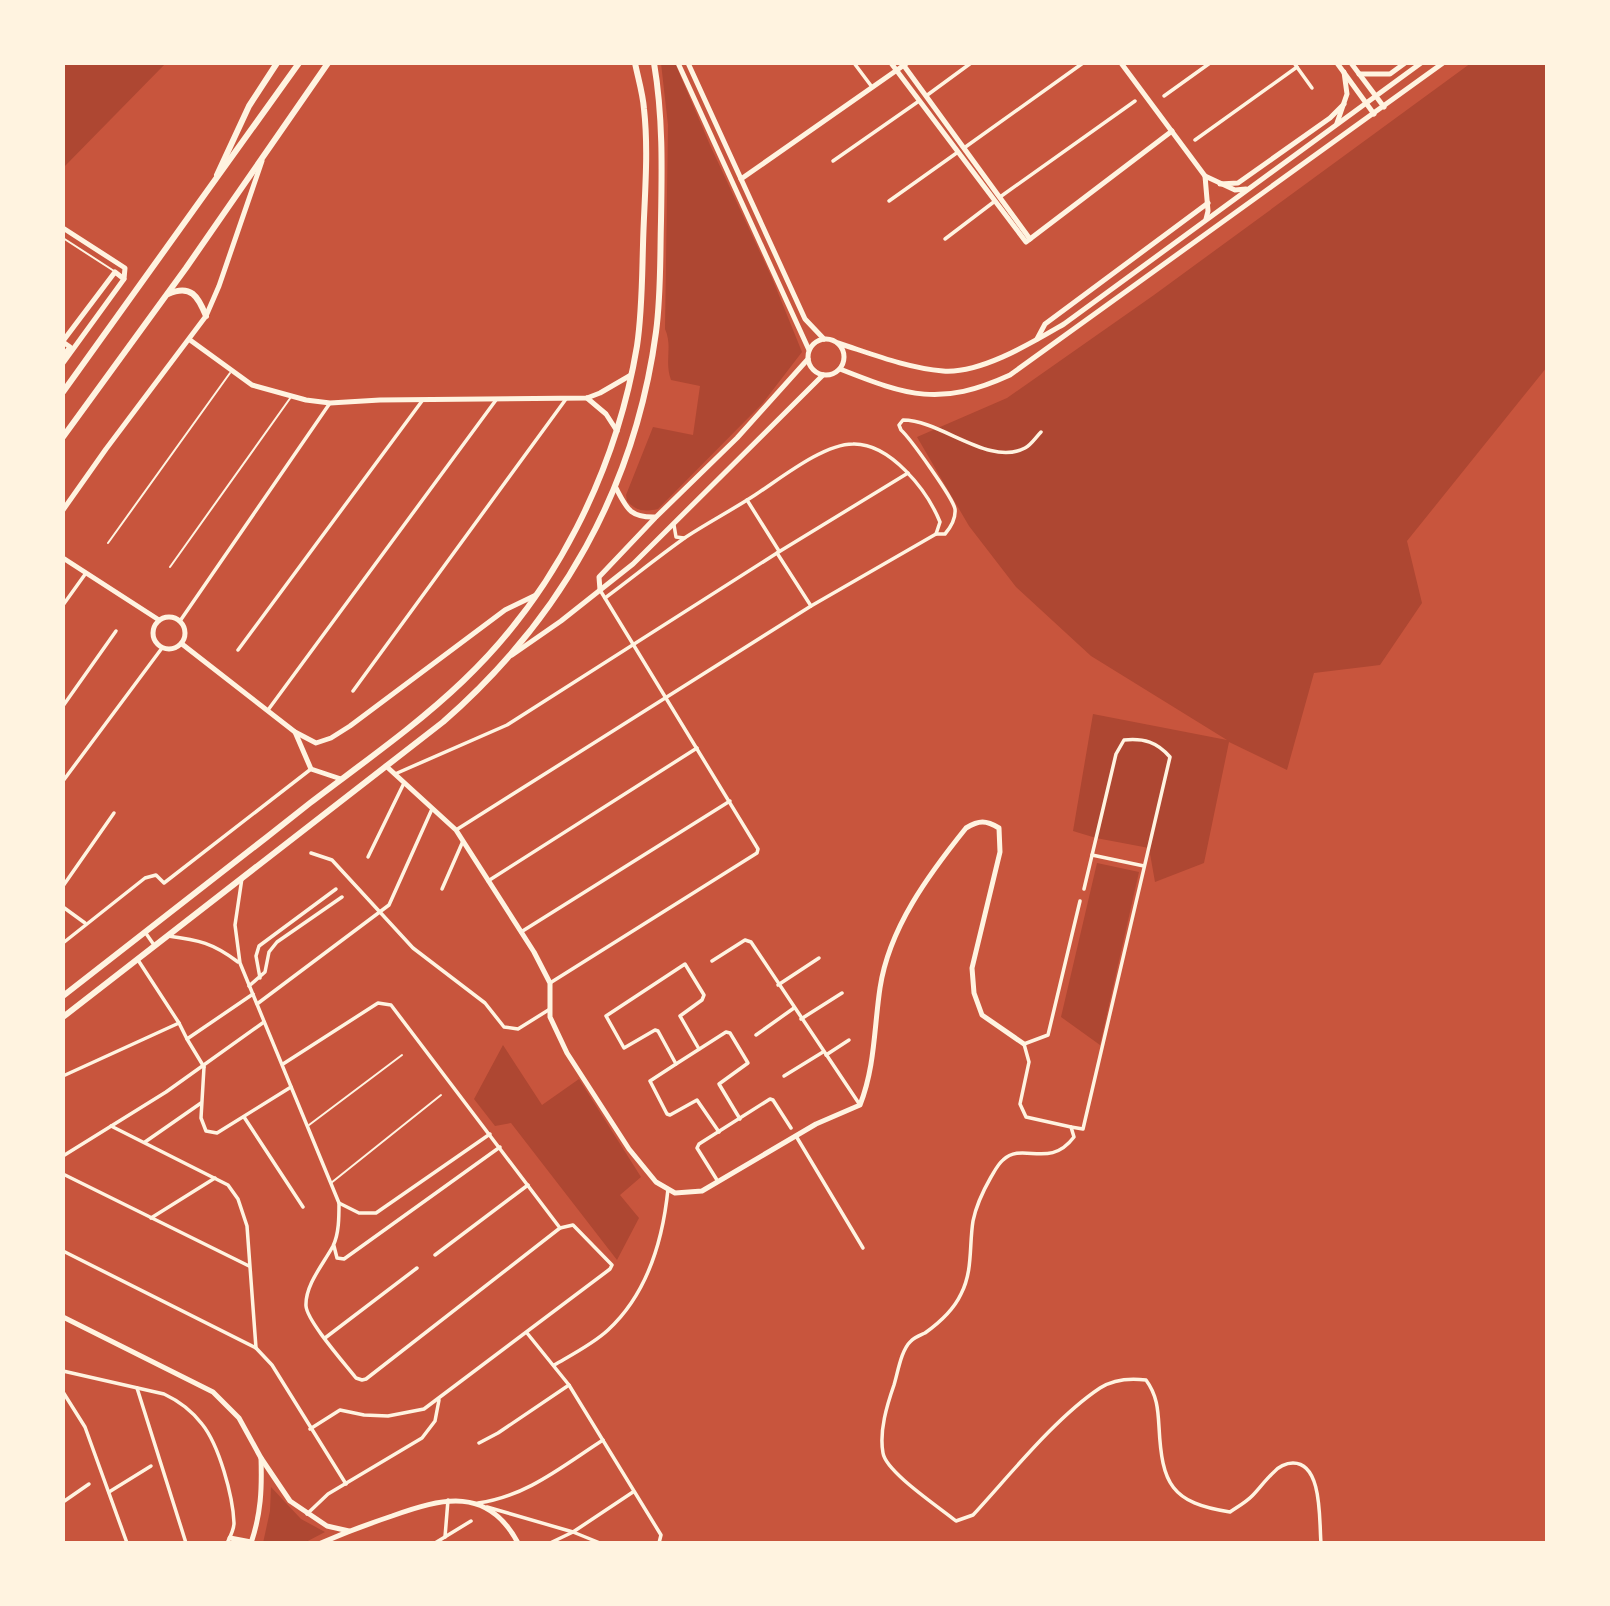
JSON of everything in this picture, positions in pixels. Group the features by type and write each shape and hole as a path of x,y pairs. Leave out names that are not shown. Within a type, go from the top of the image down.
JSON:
{"main road":[{"path":"210,190 249,106 277,63"},
{"path":"63,390 210,190 299,63"},
{"path":"63,437 328,63"},
{"path":"63,996 440,702 500,643 536,595 588,505 617,431 637,345 642,299 645,151 644,109 635,63"},
{"path":"63,1017 443,722 477,692 512,655 570,574 599,525 616,488 642,410 651,367 659,301 661,121 654,63"},
{"path":"166,295 178,290 189,292 196,296 206,316"}],"street":[{"path":"678,63 810,350"},
{"path":"688,63 805,319 824,339 906,364 944,371 960,370 991,361 1064,324 1420,63"},
{"path":"854,63 872,87"},
{"path":"891,63 1028,241 1172,131"},
{"path":"833,161 971,63"},
{"path":"889,201 1083,63"},
{"path":"1121,63 1205,176 1235,190 1246,189"},
{"path":"1164,96 1210,63"},
{"path":"1337,63 1374,114"},
{"path":"1351,63 1384,107"},
{"path":"1359,74 1390,74 1405,63"},
{"path":"840,369 909,394 939,396 984,387 1010,375 1443,63"},
{"path":"732,182 741,179 904,64 997,199"},
{"path":"1195,140 1296,65 1312,88"},
{"path":"1337,125 1347,94 1344,72"},
{"path":"945,239 1135,101"},
{"path":"1220,184 1238,183 1330,118 1344,104"},
{"path":"63,510 206,316 264,155"},
{"path":"1205,176 1208,203 1206,219"},
{"path":"1037,339 1045,324 1208,203"},
{"path":"63,228 125,268 124,279 63,363"},
{"path":"63,356 70,347 63,341 115,272 124,279"},
{"path":"550,983 757,853 758,849 730,801 600,590 599,577 737,438 808,359 815,343 824,339"},
{"path":"190,340 252,385 330,403 587,398 631,375"},
{"path":"808,359 811,368 823,375 832,374 840,369 844,355 838,343"},
{"path":"512,655 561,621 632,564 823,375"},
{"path":"587,398 606,414 617,431"},
{"path":"353,691 566,399"},
{"path":"239,650 423,400"},
{"path":"268,710 496,400"},
{"path":"180,621 330,403"},
{"path":"456,830 811,606 936,534 944,534 953,524 955,509 923,457 901,430 903,420 932,427 980,447 1010,453 1027,447 1041,432"},
{"path":"606,598 686,538 829,449 852,443 873,447 908,473 937,514 940,522 936,534"},
{"path":"395,774 507,725 778,552 908,473"},
{"path":"616,488 626,507 634,514 644,518 656,517"},
{"path":"747,500 811,606"},
{"path":"674,525 676,537 686,538"},
{"path":"63,558 159,620"},
{"path":"63,605 86,573"},
{"path":"181,644 295,732 316,743 331,738 505,610 536,595"},
{"path":"170,617 180,621 185,629 184,640 172,650 162,648 153,635 153,629 159,620 170,617"},
{"path":"63,706 116,631"},
{"path":"63,781 162,648"},
{"path":"295,732 311,769 341,779"},
{"path":"386,766 456,830 550,983 550,1017 567,1053 629,1149 656,1182 675,1193 702,1191 796,1136 860,1105 868,1083 880,988 887,959 923,886 966,828 977,821 988,821 999,828 1000,852 972,968 974,993 982,1015 1024,1044 1029,1062 1020,1104 1026,1117 1083,1129 1170,757 1161,746 1152,741 1124,740 1116,754 1084,889"},
{"path":"488,881 697,748"},
{"path":"63,943 145,878 156,875 164,883 311,769"},
{"path":"368,857 404,783"},
{"path":"521,932 730,801"},
{"path":"257,1004 389,905 432,808"},
{"path":"63,886 114,813"},
{"path":"442,889 463,841"},
{"path":"311,853 332,860 413,948 485,1003 504,1027 518,1029 550,1009"},
{"path":"1092,855 1144,866"},
{"path":"242,876 235,925 240,963 339,1203 334,1244 337,1258 344,1259 500,1147"},
{"path":"260,978 256,956 259,946 336,889"},
{"path":"249,986 265,972 269,952 277,943 342,897"},
{"path":"1024,1044 1048,1035 1080,901"},
{"path":"63,907 85,923"},
{"path":"145,932 155,946"},
{"path":"167,936 204,941 240,963"},
{"path":"712,961 748,940 860,1105"},
{"path":"778,985 819,958"},
{"path":"137,959 204,1067 201,1103 206,1131 217,1133 291,1087"},
{"path":"676,1064 657,1030 624,1048 607,1016 685,964 704,998 680,1016 699,1049"},
{"path":"802,1019 842,993"},
{"path":"187,1039 253,995"},
{"path":"282,1064 378,1003 391,1005 561,1228"},
{"path":"756,1035 794,1009"},
{"path":"63,1076 179,1023"},
{"path":"63,1156 204,1067 264,1023"},
{"path":"719,1132 697,1100 670,1115 667,1114 650,1081 728,1032 747,1059 746,1066 719,1084 740,1119"},
{"path":"784,1076 849,1040"},
{"path":"198,1059 204,1067"},
{"path":"717,1180 697,1146 772,1099 791,1128"},
{"path":"145,1143 201,1103"},
{"path":"244,1117 303,1207"},
{"path":"111,1126 228,1185 237,1199 247,1226 256,1348"},
{"path":"1071,1127 1074,1137 1056,1153 1021,1153 1003,1159 984,1189 972,1223 971,1260 961,1294 936,1324 910,1341 905,1352 883,1426 883,1455 896,1472 956,1521 973,1516 1070,1410 1100,1388 1127,1378 1146,1380 1155,1392 1160,1459 1170,1487 1205,1509 1230,1513 1249,1499 1275,1471 1288,1464 1297,1463 1306,1467 1313,1475 1317,1487 1321,1543"},
{"path":"339,1203 359,1213 376,1213 490,1134"},
{"path":"796,1136 863,1248"},
{"path":"63,1174 248,1266"},
{"path":"151,1217 215,1178"},
{"path":"435,1255 528,1185"},
{"path":"554,1365 610,1329 638,1293 655,1257 665,1220 668,1189"},
{"path":"310,1429 340,1410 388,1416 424,1409 527,1333 612,1265 573,1225 561,1228 364,1380 356,1378 325,1338 308,1313 306,1305 318,1267 334,1244"},
{"path":"63,1251 256,1348 271,1365 346,1483"},
{"path":"325,1338 416,1268"},
{"path":"63,1317 213,1392 239,1418 261,1458 290,1501 327,1526 349,1531"},
{"path":"527,1333 569,1385 661,1535 660,1542"},
{"path":"63,1371 178,1400 204,1426 219,1458 228,1492 234,1524 228,1540 251,1543 260,1518 261,1458"},
{"path":"479,1443 569,1385"},
{"path":"137,1388 186,1543"},
{"path":"63,1392 85,1427 127,1543"},
{"path":"307,1515 328,1494 422,1438 435,1421 439,1398"},
{"path":"475,1504 518,1493 603,1440"},
{"path":"108,1492 151,1466"},
{"path":"63,1502 89,1484"},
{"path":"550,1543 573,1532 633,1492"},
{"path":"445,1536 448,1500"},
{"path":"321,1543 422,1505 448,1500 475,1504 573,1532 600,1543"},
{"path":"475,1504 494,1513 512,1531 518,1543"},
{"path":"435,1543 471,1521"}],"lane":[{"path":"63,238 115,272"},
{"path":"108,543 231,371"},
{"path":"170,567 291,396"},
{"path":"308,1125 402,1055"},
{"path":"330,1184 441,1095"}],"shaded area":[{"path":"63,63 166,63 63,168"},
{"path":"661,63 675,63 772,278 802,352 762,404 658,509 644,510 630,504 626,495 653,427 693,435 700,386 671,380 668,366 665,329 668,125"},
{"path":"1471,63 1547,63 1547,367 1407,541 1422,603 1380,665 1314,673 1287,770 1229,742 1204,863 1155,882 1149,848 1073,831 1093,714 1227,740 1091,656 1016,587 969,526 917,437 1007,398 1154,295"},
{"path":"1097,863 1139,872 1100,1045 1061,1017"},
{"path":"503,1045 542,1105 579,1079 641,1177 620,1195 639,1218 617,1260 511,1123 495,1126 474,1099"},
{"path":"271,1487 301,1519 325,1532 304,1543 263,1543 270,1511"}]}
